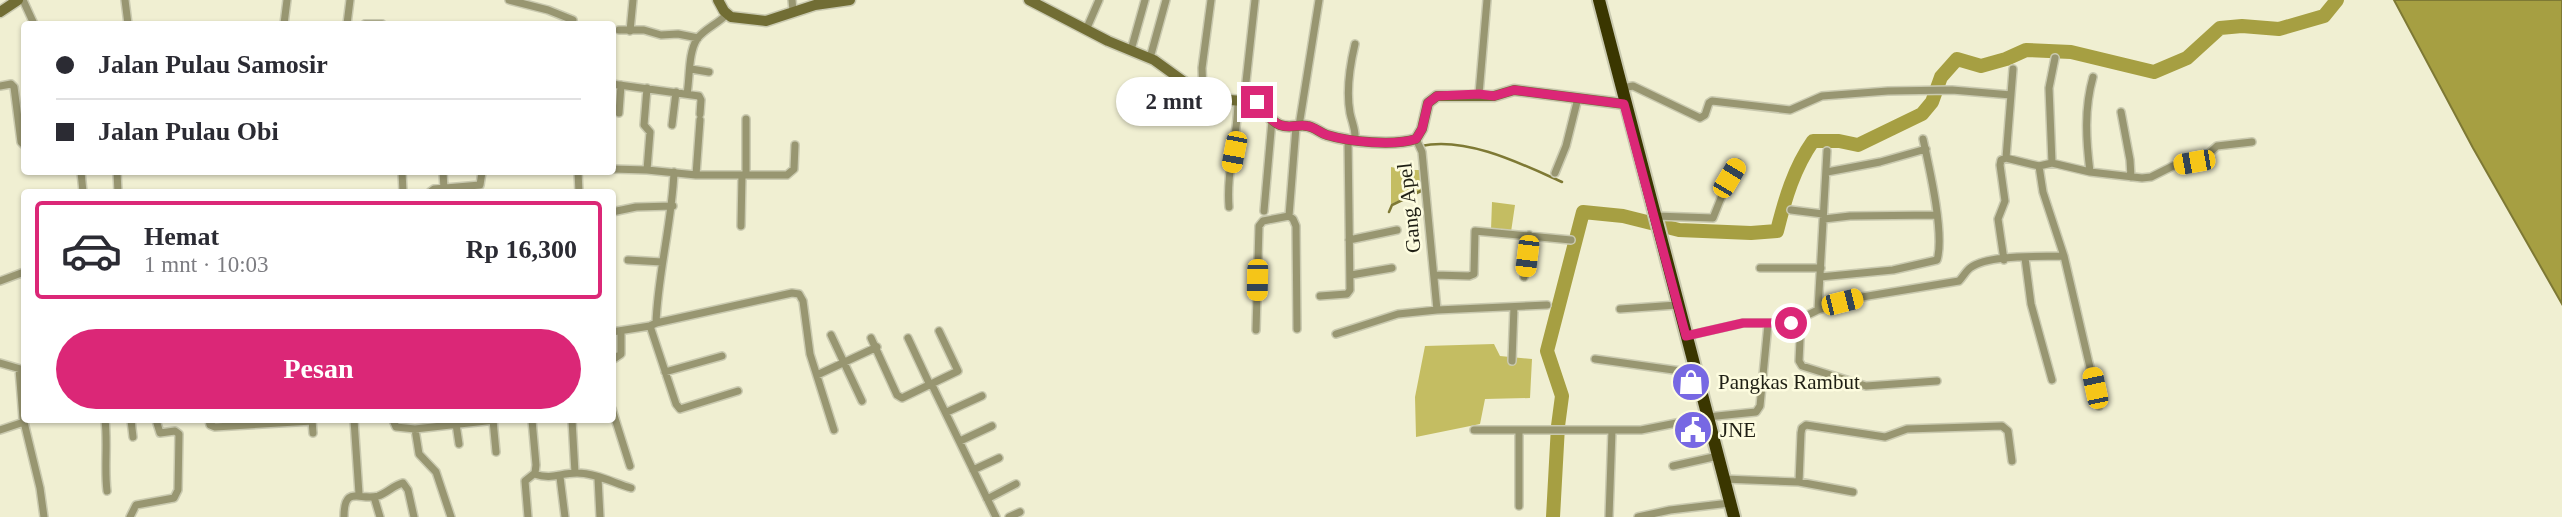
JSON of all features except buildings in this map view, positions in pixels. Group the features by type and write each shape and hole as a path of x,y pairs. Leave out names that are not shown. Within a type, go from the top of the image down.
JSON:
{"highway":[{"path":"1599,0 1620,89 1734,517"}],"street":[{"path":"0,12 21,0 32,21"},
{"path":"125,0 128,21"},
{"path":"284,21 287,0"},
{"path":"347,21 350,0"},
{"path":"509,0 573,20"},
{"path":"548,10 550,0"},
{"path":"630,31 633,0"},
{"path":"718,0 733,18 770,20 824,2 850,0"},
{"path":"792,0 793,11"},
{"path":"1086,30 1099,0"},
{"path":"1131,50 1144,0"},
{"path":"1150,58 1166,0"},
{"path":"1203,93 1202,68 1211,0"},
{"path":"1229,207 1228,186 1236,146 1255,0"},
{"path":"1289,216 1297,126 1319,0"},
{"path":"1479,94 1487,0"},
{"path":"1035,1 1086,30 1150,58 1177,78 1216,99 1257,102 1272,120 1287,127 1306,125 1326,135 1351,140 1419,143 1428,103 1432,98 1479,94 1494,96 1514,90 1624,104"},
{"path":"688,94 693,51 698,38 718,25 727,14"},
{"path":"619,30 644,30 661,35 678,34 698,38"},
{"path":"1320,296 1349,293 1351,140 1356,130 1350,114 1349,83 1355,44"},
{"path":"2052,163 2049,88 2055,58"},
{"path":"691,69 709,72"},
{"path":"2006,158 2013,69"},
{"path":"2090,172 2086,121 2093,77"},
{"path":"0,86 11,84 15,87 21,142"},
{"path":"619,113 617,85 701,97 696,175"},
{"path":"1620,89 1633,86 1700,118 1705,115 1712,101 1790,110 1822,96 1923,89 2011,95"},
{"path":"647,170 650,132 644,125 648,88"},
{"path":"672,125 676,92"},
{"path":"1555,173 1566,146 1578,98"},
{"path":"2121,112 2131,177"},
{"path":"741,226 746,119"},
{"path":"1264,211 1272,120"},
{"path":"1820,277 1894,270 1936,261 1939,253 1936,215 1923,139"},
{"path":"2004,260 1998,219 2005,201 2001,160 2006,158 2039,166 2052,163 2090,172 2151,177 2168,167 2204,158 2219,146 2252,142"},
{"name":"Gang Apel","path":"1419,143 1437,310"},
{"path":"616,169 696,175 790,174 794,169 795,145"},
{"path":"1827,172 1880,162 1926,149"},
{"path":"1818,310 1827,151"},
{"path":"1654,218 1713,218 1738,163"},
{"path":"2039,166 2043,192 2064,256 2099,405"},
{"path":"674,172 673,206 653,325 665,372 680,409 738,391"},
{"path":"443,175 444,188"},
{"path":"438,189 480,185 482,175"},
{"path":"616,211 636,207 673,206"},
{"path":"1791,210 1824,217 1936,215"},
{"path":"1289,216 1296,226 1297,329"},
{"path":"1256,330 1259,226 1263,221 1289,216"},
{"path":"1349,240 1397,230"},
{"name":"Gang Apel","path":"1434,275 1474,274 1475,231 1571,240"},
{"path":"1524,277 1529,235"},
{"path":"1686,336 1743,323 1791,323 1818,310 1862,297 1956,282 1975,265 2064,256"},
{"path":"2025,258 2031,304 2052,380"},
{"path":"628,260 662,262"},
{"path":"1350,275 1392,268"},
{"path":"1760,268 1821,268"},
{"path":"0,281 21,273"},
{"path":"616,357 621,354 617,331 796,293 803,301 808,348 834,430"},
{"path":"1620,309 1677,305"},
{"path":"1336,334 1398,314 1547,306"},
{"path":"1512,361 1514,307"},
{"path":"1801,319 1798,356 1802,366 1866,386 1937,381"},
{"path":"1474,430 1641,430 1707,417 1752,413 1759,410 1768,324"},
{"path":"871,338 899,397 903,398 958,371 939,331"},
{"path":"831,335 862,401"},
{"path":"908,338 929,383 947,412 996,517"},
{"path":"817,375 877,347"},
{"path":"665,372 722,356"},
{"path":"1595,359 1695,373"},
{"path":"0,363 21,370"},
{"path":"947,412 982,396"},
{"path":"616,422 630,467"},
{"path":"0,430 21,423"},
{"path":"24,423 44,517"},
{"path":"105,423 108,447 104,471 107,491"},
{"path":"131,423 133,438"},
{"path":"130,517 136,505 174,498 178,490 178,433 160,433 157,423"},
{"path":"210,423 215,427 246,423"},
{"path":"312,423 313,433"},
{"path":"354,423 359,494"},
{"path":"394,423 396,427 415,429 466,423"},
{"path":"494,423 496,452"},
{"path":"528,517 525,481 534,474 537,465 532,423"},
{"path":"572,423 575,473"},
{"path":"456,424 459,444"},
{"path":"1799,482 1801,433 1806,425 1885,437 1907,429 2002,426 2008,431 2012,461"},
{"path":"960,441 992,426"},
{"path":"415,429 419,454 436,472 451,517"},
{"path":"1519,430 1519,506"},
{"path":"1609,517 1612,430"},
{"path":"1673,466 1718,456"},
{"path":"973,470 999,458"},
{"path":"534,474 547,478 575,473 631,488"},
{"path":"560,477 565,517"},
{"path":"598,478 600,517"},
{"path":"1724,480 1799,482 1853,492"},
{"path":"344,517 346,502 352,496 359,494 374,497 400,483 405,484 414,517"},
{"path":"987,499 1016,484"},
{"path":"374,497 380,517"},
{"path":"1638,517 1730,503"},
{"path":"1009,517 1020,512"}],"shaded area":[{"path":"2394,0 2562,0 2562,304 2473,148"},
{"path":"1391,167 1421,170 1422,190 1391,204"},
{"path":"1492,202 1515,205 1511,232 1491,230"},
{"path":"1494,344 1500,356 1532,359 1530,398 1485,399 1480,424 1416,437 1415,397 1425,346"}],"waterway":[{"path":"1553,517 1562,396 1547,351 1583,212 1623,216 1679,230 1751,233 1777,231 1791,184 1813,141 1839,141 1858,145 1922,114 1932,102 1941,77 1957,59 1981,66 2026,50 2071,52 2154,72 2187,58 2220,28 2242,26 2279,29 2324,16 2337,0"},
{"path":"1421,146 1438,144 1475,148 1512,160 1562,182"},
{"path":"1389,212 1392,205 1423,190"}],"place":[{"name":"Pangkas Rambut","path":"1691,382"},
{"name":"JNE","path":"1693,430"}],"route":[{"path":"1257,102 1272,120 1280,125 1306,125 1326,135 1348,140 1392,142 1411,141 1420,135 1428,103 1437,96 1494,96 1514,90 1624,104 1686,336 1743,323 1791,323"}]}
